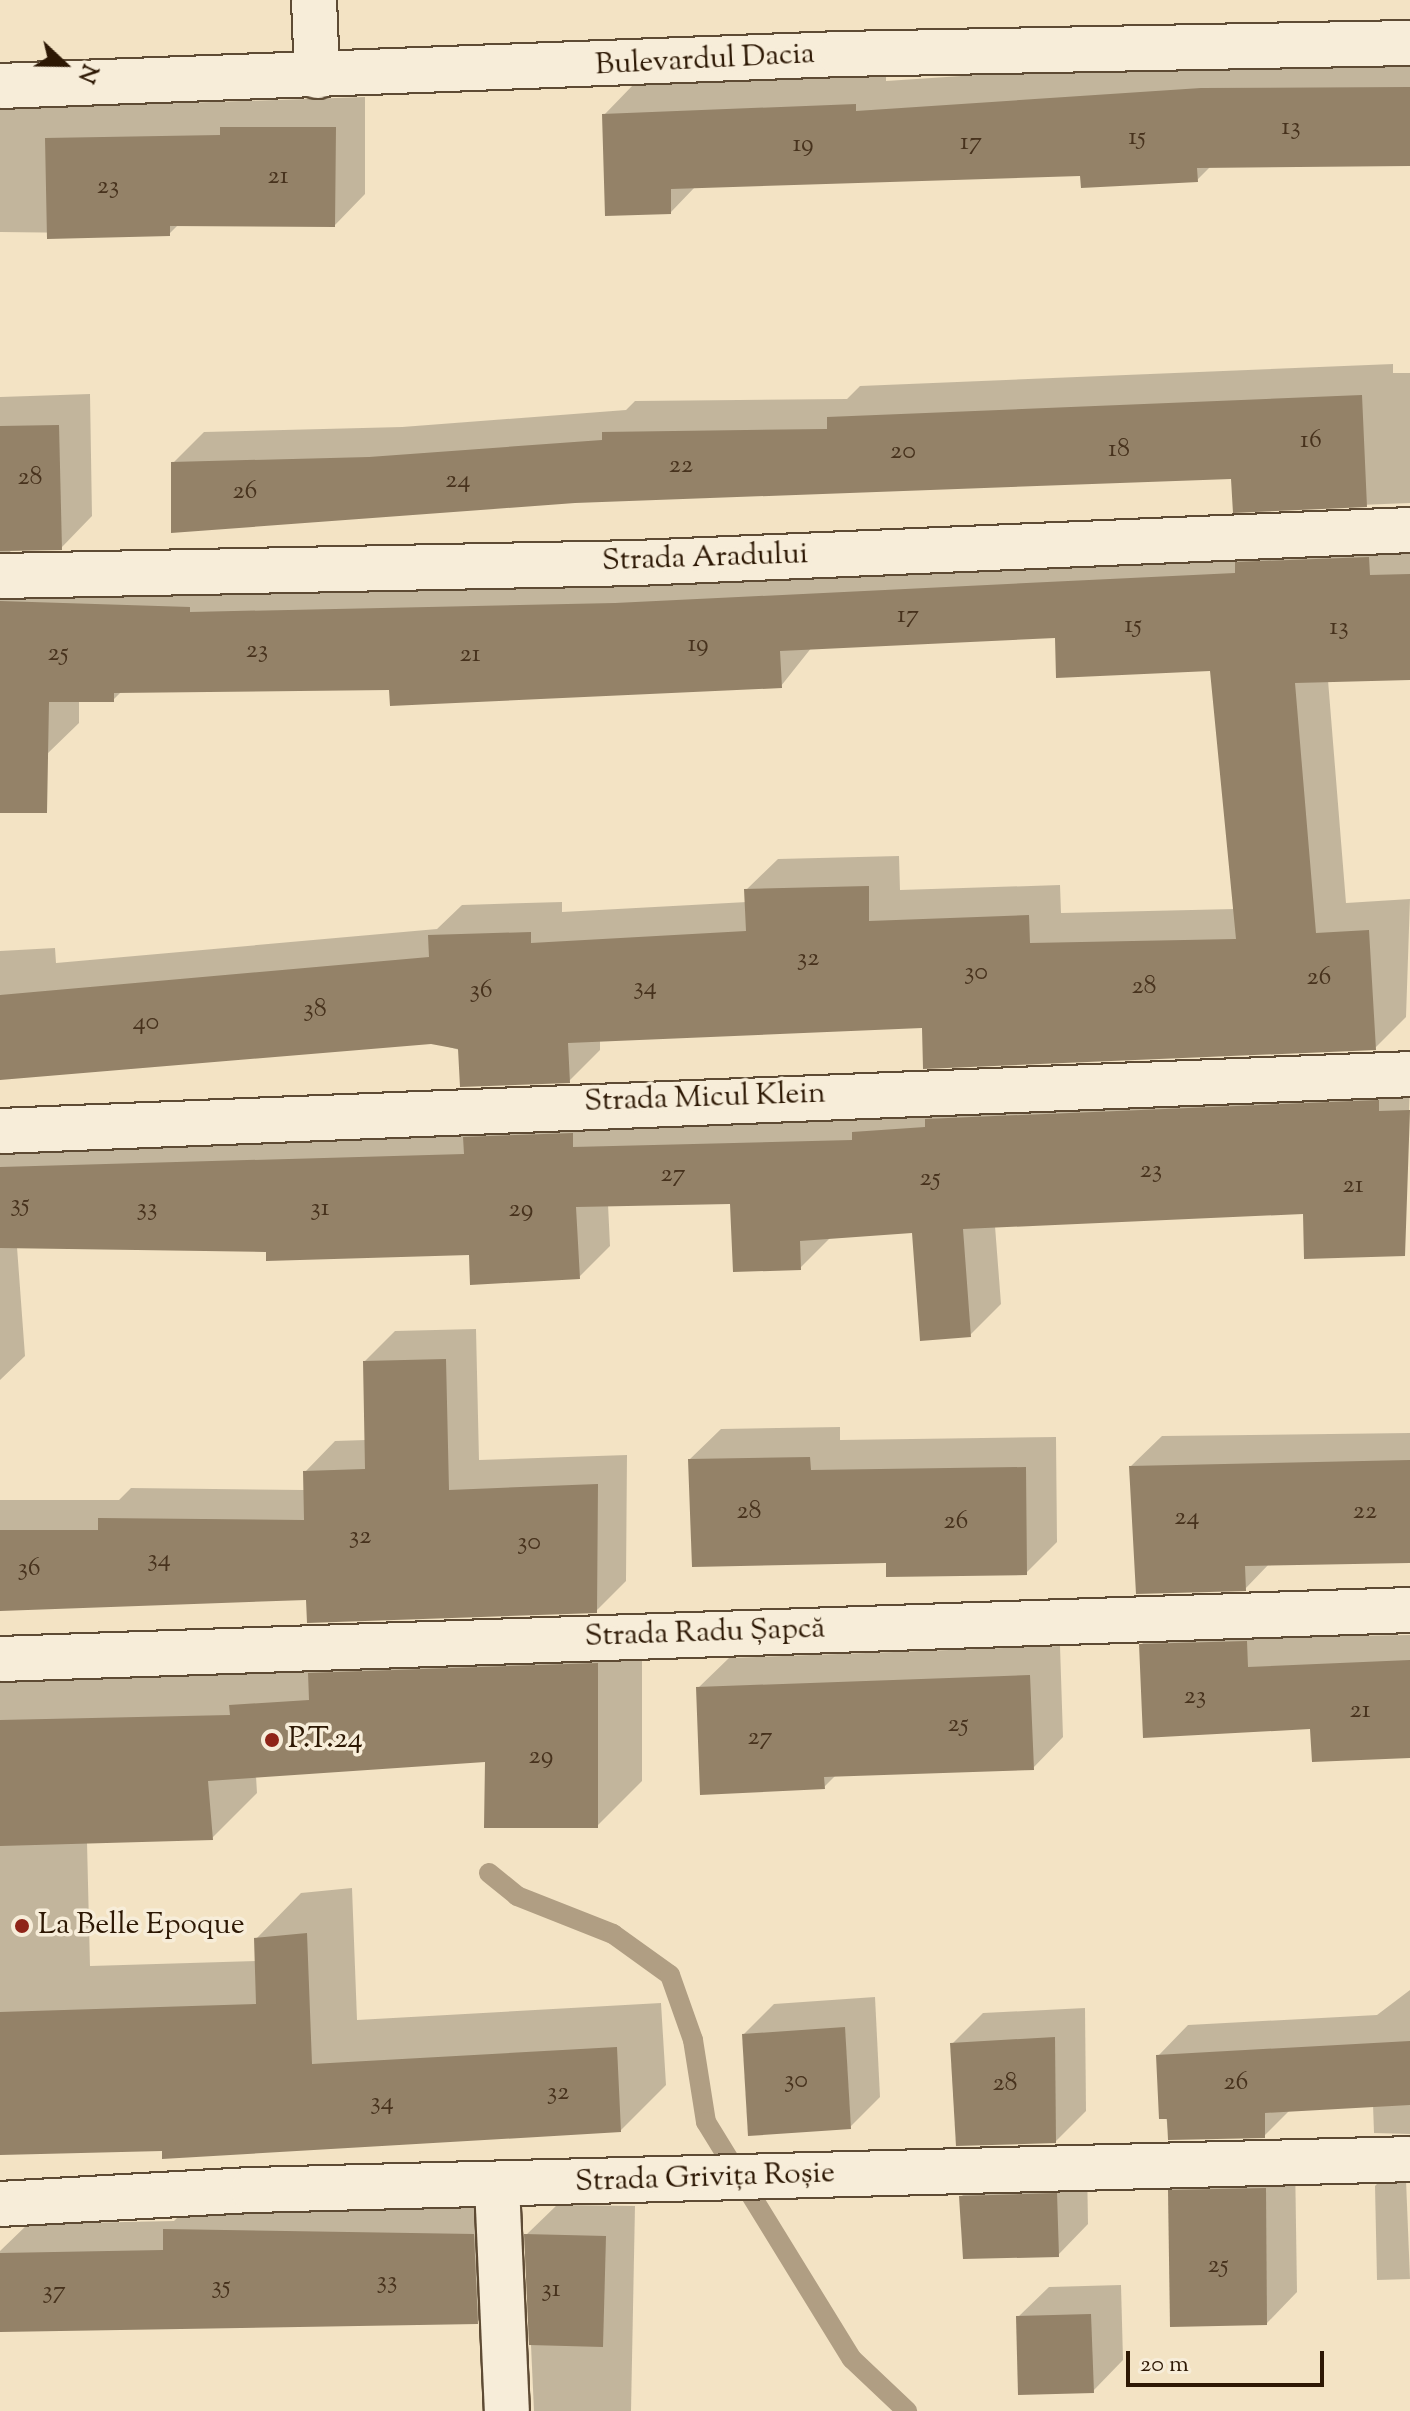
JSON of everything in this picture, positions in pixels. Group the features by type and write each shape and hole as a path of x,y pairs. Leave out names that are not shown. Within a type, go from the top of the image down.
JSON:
{"street":[{"path":"314,0 317,76"},
{"name":"Bulevardul Dacia","path":"0,86 841,54 1410,43"},
{"name":"Strada Aradului","path":"0,576 636,563 1410,530"},
{"name":"Strada Micul Klein","path":"0,1131 1410,1074"},
{"name":"Strada Radu Șapcă","path":"0,1659 1410,1610"},
{"name":"Strada Grivița Roșie","path":"0,2204 497,2185 1410,2159"},
{"path":"497,2185 507,2411"}],"building":[{"path":"1410,87 1410,166 1197,168 1198,182 1081,188 1080,176 671,189 671,214 605,216 602,114 856,104 856,111 1201,88"},
{"path":"220,127 336,127 335,227 170,226 170,236 47,239 45,138 220,135"},
{"path":"1362,395 1367,507 1233,513 1231,479 575,503 171,533 171,462 369,457 602,440 602,432 827,429 827,417"},
{"path":"59,425 62,550 0,551 0,426"},
{"path":"1369,557 1370,575 1410,574 1410,680 1295,683 1316,933 1369,930 1376,1050 923,1069 922,1028 568,1043 570,1083 460,1087 458,1049 431,1044 0,1080 0,995 429,957 428,935 531,932 531,943 746,931 744,889 869,886 869,921 1029,915 1030,943 1236,939 1210,671 1056,678 1055,638 780,651 782,688 390,706 389,690 114,693 114,702 49,702 47,813 0,813 0,601 190,607 190,612 615,603 1235,573 1235,562"},
{"path":"1379,1100 1379,1111 1410,1110 1405,1256 1304,1259 1303,1214 963,1229 971,1337 920,1341 912,1233 800,1241 801,1270 733,1272 730,1204 576,1207 580,1279 470,1285 469,1255 266,1261 266,1252 0,1248 0,1167 464,1154 463,1137 573,1133 573,1147 852,1140 852,1132 925,1127 925,1119"},
{"path":"446,1359 449,1490 598,1484 597,1613 307,1623 306,1600 0,1611 0,1530 98,1530 98,1518 304,1520 303,1471 365,1469 363,1361"},
{"path":"810,1457 811,1470 1026,1467 1027,1575 886,1577 886,1563 692,1567 688,1459"},
{"path":"1410,1460 1410,1563 1245,1566 1246,1591 1136,1594 1129,1466"},
{"path":"1247,1641 1248,1667 1410,1660 1410,1758 1312,1762 1310,1729 1143,1738 1139,1644"},
{"path":"598,1663 598,1828 484,1828 485,1762 208,1781 213,1840 0,1846 0,1720 230,1715 229,1705 309,1700 308,1673"},
{"path":"1030,1675 1034,1770 824,1777 825,1789 700,1795 696,1687"},
{"path":"307,1933 312,2064 617,2047 621,2132 162,2159 162,2151 0,2155 0,2012 256,2004 254,1938"},
{"path":"845,2027 851,2129 748,2136 742,2034"},
{"path":"1055,2037 1056,2143 956,2146 950,2043"},
{"path":"1410,2041 1410,2105 1265,2113 1265,2138 1168,2140 1167,2119 1159,2119 1156,2055"},
{"path":"1266,2188 1267,2325 1170,2327 1168,2190"},
{"path":"1057,2193 1059,2257 963,2259 959,2196"},
{"path":"163,2229 474,2234 478,2324 0,2332 0,2253 163,2250"},
{"path":"524,2234 606,2236 603,2347 529,2345"},
{"path":"1091,2314 1094,2393 1018,2395 1016,2316"}],"waterway":[{"path":"489,1873 517,1896 613,1934 670,1975 693,2040 706,2122 852,2359 907,2411"}],"place":[{"name":"P.T.24","path":"272,1740"},
{"name":"La Belle Epoque","path":"22,1926"}]}
